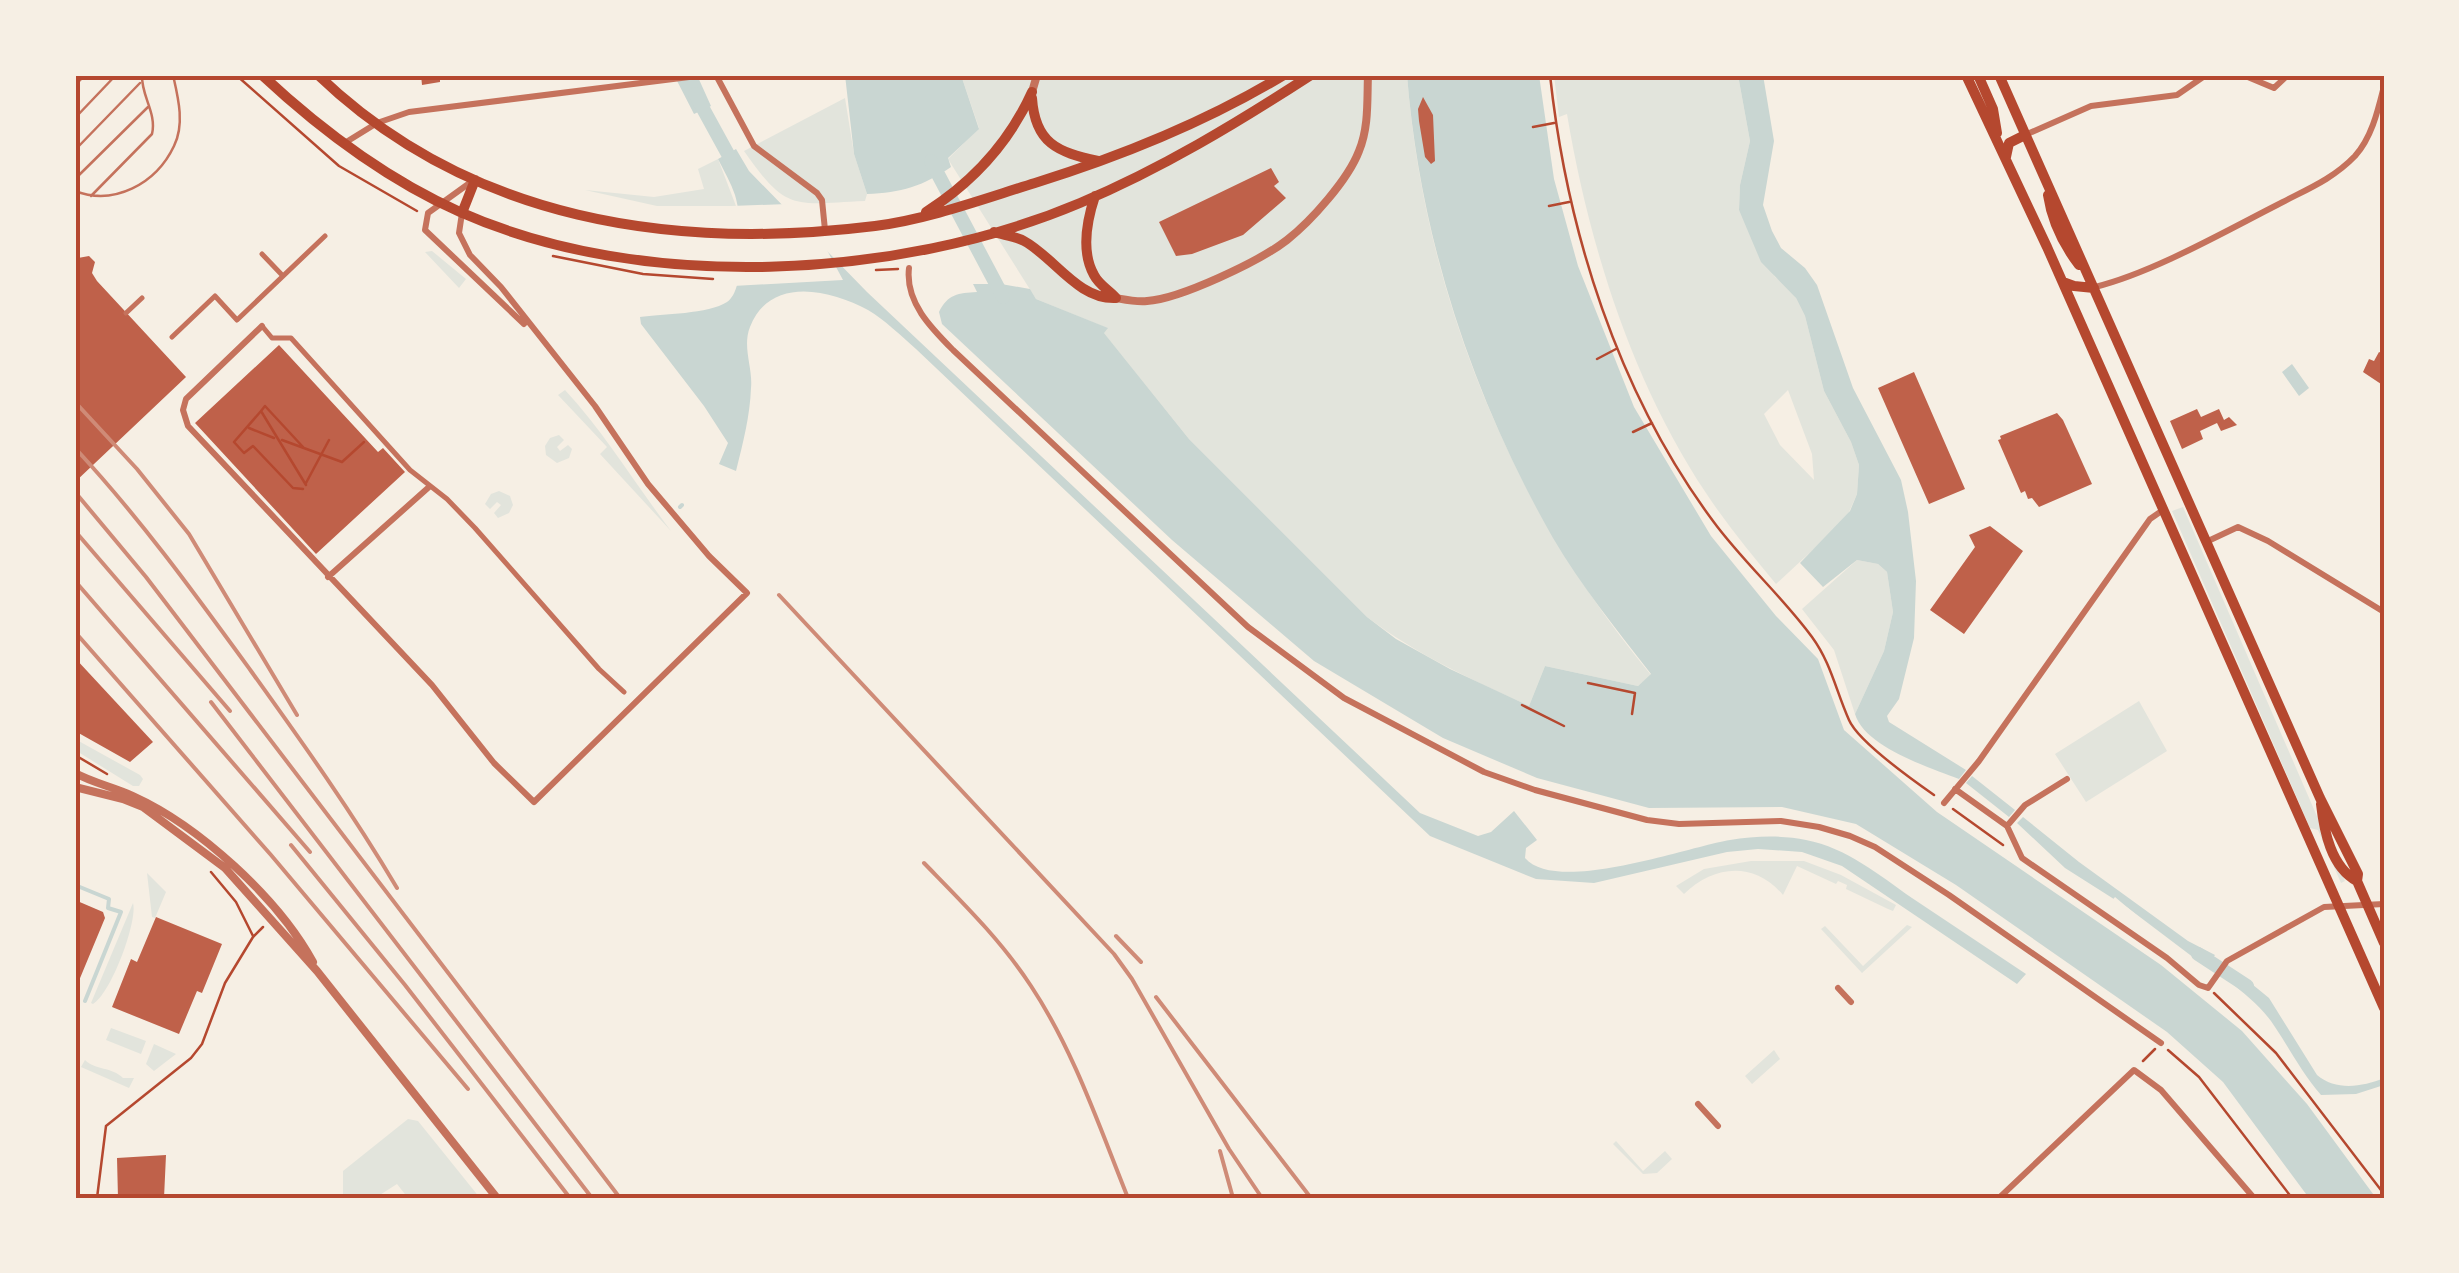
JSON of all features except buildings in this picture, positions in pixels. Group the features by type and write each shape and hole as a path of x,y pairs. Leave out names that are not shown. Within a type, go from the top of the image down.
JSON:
{"main road":[{"path":"262,75 375,166 462,213 543,241 590,252 722,268 834,262 993,232 1095,196 1192,148 1311,75"},
{"path":"318,75 419,151 532,203 636,228 717,233 877,226 974,202 1100,162 1184,129 1284,75"},
{"path":"1966,75 2062,281 2384,1008"},
{"path":"1978,75 1993,108 1998,139"},
{"path":"1999,75 2320,798 2358,874 2357,881 2384,943"},
{"path":"1032,92 1036,123 1049,142 1058,150 1100,162"},
{"path":"932,212 999,149 1020,119 1032,92"},
{"path":"2006,158 2009,143 2026,135"},
{"path":"462,213 475,180"},
{"path":"1095,196 1087,222 1088,257 1092,274 1116,298"},
{"path":"993,232 1023,240 1073,281 1106,298 1116,298"},
{"path":"2062,281 2074,286 2092,285"}],"street":[{"path":"344,144 378,123 409,112 706,75 716,77 754,146 817,193 824,211 821,230"},
{"path":"1032,92 1037,75"},
{"path":"1116,298 1134,302 1165,298 1257,258 1296,232 1324,202 1359,152 1365,133 1368,75"},
{"path":"2026,135 2091,106 2177,95 2206,75"},
{"path":"2243,75 2274,88 2288,75"},
{"path":"2092,285 2251,220 2317,186 2358,153 2372,130 2384,86"},
{"path":"475,180 428,213 425,230 542,343"},
{"path":"462,213 459,233 463,246 501,287 595,406 648,484 709,556 747,593 534,802 494,763 432,685 188,426 183,410 186,399 262,326 272,338 290,338 430,487 466,518 599,669 624,692"},
{"path":"172,337 215,296 238,320 254,310 325,236"},
{"path":"262,254 283,276"},
{"path":"908,268 914,301 926,322 953,350 1234,616 1280,655 1344,698 1450,755 1535,790 1648,820 1679,824 1781,821 1819,826 1850,836 1949,894 2161,1043"},
{"path":"126,313 142,298"},
{"path":"328,577 430,487"},
{"path":"1944,802 1978,762 2150,519 2164,510"},
{"path":"2206,542 2238,527 2384,612"},
{"path":"75,773 132,795 204,842 252,884 317,971"},
{"path":"2010,823 2025,805 2067,778"},
{"path":"75,787 124,798 162,820 225,868 317,971 497,1198"},
{"path":"1955,789 2010,823 2022,858 2208,988 2227,961 2314,912 2339,906 2384,904"},
{"path":"1838,988 1851,1002"},
{"path":"1999,1198 2134,1070 2161,1090 2254,1198"},
{"path":"1698,1104 1718,1126"}],"lane":[{"path":"75,85 85,75"},
{"path":"75,118 116,75"},
{"path":"91,196 152,134 154,120 142,75"},
{"path":"75,191 114,196 149,177 174,146 180,115 173,75"},
{"path":"75,150 141,82"},
{"path":"75,179 149,106"}],"path":[{"path":"236,75 340,168 411,210 428,213"},
{"path":"1550,75 1570,202 1586,263 1618,348 1653,422 1713,522 1796,616 1825,656 1853,727 1910,778 2022,858"},
{"path":"1534,127 1556,122"},
{"path":"1549,206 1570,202"},
{"path":"1597,358 1618,348"},
{"path":"304,448 265,406 234,442 244,453 253,446 293,488 304,488"},
{"path":"261,411 304,488"},
{"path":"1633,432 1653,422"},
{"path":"246,428 342,462 364,442"},
{"path":"304,488 328,440"},
{"path":"1588,683 1635,693 1632,714"},
{"path":"1522,705 1564,726"},
{"path":"75,755 119,781"},
{"path":"245,916 253,937"},
{"path":"97,1198 106,1126 191,1058 202,1044 225,983 253,937 272,919"},
{"path":"2208,988 2276,1053 2384,1194"},
{"path":"2134,1070 2161,1043 2199,1077 2292,1198"}],"shaded area":[{"path":"674,75 697,75 711,106 694,114"},
{"path":"845,75 961,75 979,129 948,158 951,167 941,174 911,187 867,194 854,154"},
{"path":"961,75 1407,75 1417,157 1433,237 1455,317 1483,394 1556,541 1601,610 1651,675 1638,686 1545,666 1529,706 1425,655 1367,617 1189,439 1103,332 1107,328 1036,299 948,159 979,128"},
{"path":"1407,75 1539,75 1554,179 1578,266 1634,407 1711,536 1776,616 1818,659 1844,730 1937,812 2161,965 2242,1031 2307,1104 2376,1198 2309,1198 2223,1082 2167,1032 1956,885 1856,824 1782,807 1649,808 1537,778 1443,738 1314,661 1172,540 942,324 939,312 950,298 977,292 973,284 1001,284 1030,289 1036,299 1108,328 1104,333 1189,439 1367,617 1396,639 1529,706 1545,666 1638,686 1651,674 1587,591 1553,538 1498,429 1475,372 1454,314 1424,196"},
{"path":"1554,75 1738,75 1750,141 1739,210 1775,277 1788,286 1805,316 1824,391 1859,465 1857,494 1846,519 1776,584 1706,493 1656,405 1635,359 1601,262 1567,114 1559,117","holes":["1788,390 1812,454 1814,480 1780,445 1764,414"]},
{"path":"1738,75 1763,75 1774,141 1763,205 1772,231 1781,248 1805,268 1817,285 1853,388 1901,480 1916,581 1914,638 1899,699 1887,716 1889,722 1966,770 1959,779 1884,746 1861,726 1855,714 1884,651 1893,612 1887,572 1878,564 1857,560 1823,587 1800,563 1850,511 1857,494 1859,465 1824,391 1805,316 1796,298 1761,262 1739,210 1750,141"},
{"path":"845,98 854,154 867,194 865,201 807,203 782,195 744,151"},
{"path":"736,149 749,171 867,292 1420,813 1478,836 1491,832 1514,811 1537,840 1526,848 1525,858 1541,868 1564,872 1623,866 1739,839 1806,840 1862,863 2026,974 2017,984 1842,866 1802,852 1727,852 1594,883 1536,879 1430,836 916,349 881,318 853,303 802,292 771,300 759,311 748,335 750,398 736,471 719,464 728,443 641,324 640,317 709,309 727,302 733,295 740,268 740,219 735,195 718,159"},
{"path":"718,159 736,206 657,206 585,190 654,197 704,189 698,169"},
{"path":"432,251 466,279 459,288 425,252"},
{"path":"2292,364 2309,388 2299,396 2282,372"},
{"path":"565,390 671,531 600,454 607,447 558,395"},
{"path":"559,435 564,440 557,447 560,451 568,445 572,449 569,458 557,463 546,455 545,446 550,438"},
{"path":"499,491 510,496 513,505 509,513 498,518 494,513 501,505 497,502 490,509 485,504 491,494"},
{"path":"2183,507 2345,881 2341,883 2318,830 2310,828 2172,511"},
{"path":"1857,560 1878,564 1887,572 1893,612 1884,651 1855,714 1834,650 1802,609"},
{"path":"2139,701 2167,751 2086,802 2055,754"},
{"path":"75,739 140,775 143,779 139,786 75,750"},
{"path":"1972,776 2015,810 2009,817 1966,783"},
{"path":"2023,817 2188,941 2215,955 2206,967 2128,908 2065,868 2017,823"},
{"path":"1751,861 1804,861 1841,875 1896,905 1893,911 1846,889 1847,885 1797,866 1783,895 1760,876 1747,872 1708,877 1684,894 1676,886 1704,869"},
{"path":"147,873 166,892 155,918 152,917"},
{"path":"133,903 122,956 108,987 93,1004 91,1003"},
{"path":"1907,925 1912,927 1862,973 1821,929 1825,926 1863,966"},
{"path":"2236,971 2269,998 2317,1075 2349,1086 2384,1078 2384,1085 2356,1094 2321,1095 2265,1014 2229,981"},
{"path":"111,1028 146,1041 141,1054 106,1040"},
{"path":"154,1044 176,1054 154,1071 146,1064"},
{"path":"1774,1050 1780,1059 1752,1084 1745,1076"},
{"path":"85,1060 123,1078 134,1078 129,1088 81,1067"},
{"path":"408,1119 418,1121 480,1198 408,1198 397,1184 375,1198 343,1198 343,1171"},
{"path":"1616,1141 1643,1171 1665,1151 1672,1159 1657,1173 1643,1174 1613,1144"}],"pier":[{"path":"787,204 820,237 843,280 733,286 731,206"},
{"path":"2115,897 2204,972 2110,903"}],"waterway":[{"path":"695,94 735,167"},
{"path":"931,161 1003,297"},
{"path":"75,885 109,899 108,908 121,912 85,1001"},
{"path":"2198,954 2247,986"}],"railway":[{"path":"75,402 137,469 189,534 297,715"},
{"path":"75,448 144,529 230,642 326,778 397,888"},
{"path":"75,492 146,577 620,1198"},
{"path":"75,531 230,711"},
{"path":"75,581 310,852"},
{"path":"779,595 1114,954 1262,1198"},
{"path":"75,632 271,855 468,1089"},
{"path":"211,702 592,1198"},
{"path":"291,845 570,1198"},
{"path":"924,863 994,937 1046,1011 1085,1089 1128,1198"},
{"path":"1116,936 1141,962"},
{"path":"1156,997 1311,1198"},
{"path":"1220,1151 1233,1198"}]}
